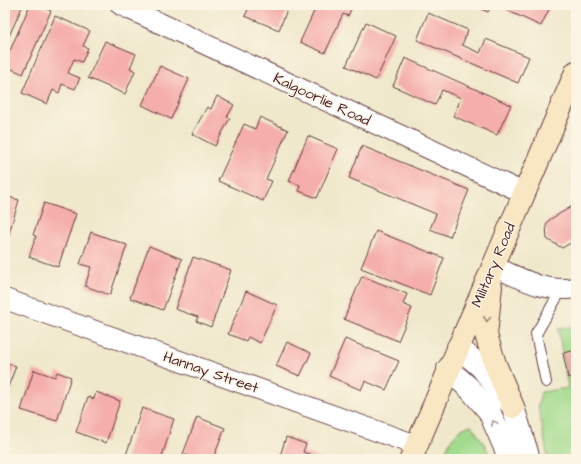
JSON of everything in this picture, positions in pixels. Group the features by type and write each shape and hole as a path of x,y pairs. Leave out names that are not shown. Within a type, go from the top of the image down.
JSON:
{"main road":[{"name":"Military Road","path":"414,452 448,369 576,72"},
{"path":"492,266 486,335 495,364 513,407"}],"street":[{"name":"Kalgoorlie Road","path":"121,5 524,193"},
{"path":"492,266 545,288 568,289"},
{"name":"Hannay Street","path":"5,299 414,452"},
{"path":"458,347 481,367 513,407 529,459"},
{"path":"448,369 469,388 489,411 510,459"}],"lane":[{"path":"546,382 536,334 568,289"}],"green space":[{"path":"576,326 576,459 548,459 538,406 541,392 568,388 558,329"},
{"path":"471,425 485,445 491,459 443,459 452,438 460,430"}],"building":[{"path":"5,5 23,5 5,45"},
{"path":"30,5 37,5 51,11 23,74 5,66 5,62"},
{"path":"250,5 289,5 279,30 245,16"},
{"path":"317,5 353,5 348,16 343,14 325,53 300,42"},
{"path":"473,5 492,5 488,12"},
{"path":"495,5 551,5 541,26"},
{"path":"428,13 468,30 462,45 480,53 486,39 529,57 518,83 417,40"},
{"path":"55,16 90,31 83,46 88,48 82,62 74,59 68,73 80,78 75,89 62,84 59,93 53,90 47,104 22,93"},
{"path":"366,22 396,36 376,80 346,66"},
{"path":"105,41 136,54 130,68 135,71 125,94 88,78"},
{"path":"405,58 511,105 497,135 453,116 461,98 442,90 435,105 393,86"},
{"path":"160,66 189,79 171,119 142,105"},
{"path":"217,96 234,105 227,117 230,118 215,146 192,134 207,107 211,109"},
{"path":"260,117 288,130 266,179 272,181 263,201 218,181 244,124 255,129"},
{"path":"308,136 338,149 317,198 299,191 300,185 289,181"},
{"path":"362,146 469,190 450,237 430,229 436,214 349,178"},
{"path":"5,196 19,200 7,240 5,240"},
{"path":"44,203 76,214 58,267 29,257 36,236 33,235"},
{"path":"576,204 576,240 562,248 547,239 546,225 549,220"},
{"path":"376,231 444,258 430,295 361,268"},
{"path":"91,232 127,245 110,295 85,286 91,267 80,264"},
{"path":"149,246 182,259 163,310 130,298"},
{"path":"193,257 231,270 211,327 196,321 198,317 175,309"},
{"path":"362,276 407,294 403,304 412,308 398,341 344,319"},
{"path":"246,291 277,305 260,343 248,337 246,341 228,334"},
{"path":"345,339 399,361 386,390 365,381 361,390 329,376"},
{"path":"287,342 311,353 300,376 276,366"},
{"path":"576,350 576,376 568,378 563,353"},
{"path":"5,362 16,366 5,395"},
{"path":"34,370 55,377 57,372 71,377 57,421 21,410"},
{"path":"96,392 120,401 106,443 76,432 88,397 94,399"},
{"path":"142,408 174,419 161,459 125,458"},
{"path":"197,417 225,428 213,459 196,459 183,454"},
{"path":"286,437 306,444 303,452 323,459 279,459"}]}
